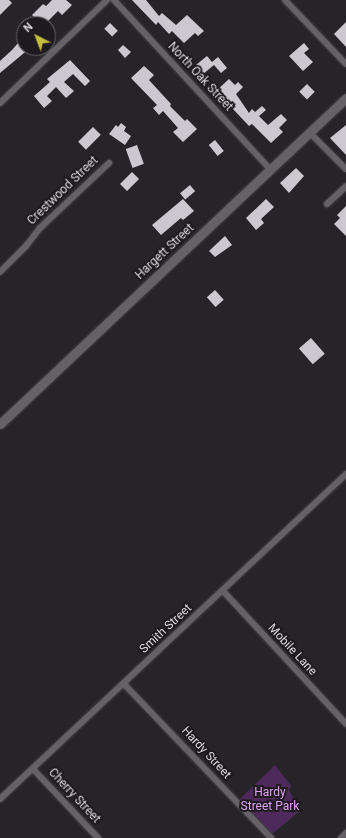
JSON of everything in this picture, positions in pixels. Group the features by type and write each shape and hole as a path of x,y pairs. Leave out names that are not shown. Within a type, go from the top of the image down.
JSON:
{"street":[{"path":"0,103 107,0"},
{"name":"North Oak Street","path":"114,0 270,169"},
{"path":"285,0 346,64"},
{"name":"Hargett Street","path":"0,424 346,98"},
{"path":"309,132 346,169"},
{"name":"Crestwood Street","path":"0,272 26,246 40,228 109,163"},
{"path":"327,204 346,186"},
{"name":"Smith Street","path":"0,799 223,592 346,474"},
{"name":"Mobile Lane","path":"223,592 346,724"},
{"name":"Hardy Street","path":"124,684 271,838"},
{"name":"Cherry Street","path":"33,769 98,838"},
{"path":"341,838 346,833"}],"green space":[{"name":"Hardy Street Park","path":"275,765 291,786 289,790 300,811 272,834 239,800"}],"building":[{"path":"0,0 9,0 12,3 0,15"},
{"path":"52,0 66,0 72,5 62,15 58,11 53,16 32,15 43,4 46,6"},
{"path":"132,0 146,0 159,16 162,13 176,25 187,15 204,31 198,36 195,33 184,43 172,31 169,34 158,22 156,25"},
{"path":"346,22 346,47 334,34"},
{"path":"110,23 118,31 112,36 104,29"},
{"path":"304,43 309,49 304,53 313,62 303,71 289,56"},
{"path":"16,45 16,56 20,56 0,73 0,61"},
{"path":"123,45 131,52 125,58 118,50"},
{"path":"207,56 212,62 218,57 227,68 221,73 214,65 203,74 196,65"},
{"path":"70,60 90,81 85,86 73,74 64,82 74,91 66,98 56,87 47,96 52,101 44,108 34,96 50,82 47,79"},
{"path":"144,66 154,75 149,80 171,104 170,106 185,121 187,119 197,129 183,142 173,132 178,128 163,111 159,115 153,108 157,105 131,78"},
{"path":"229,79 235,85 238,82 243,87 236,94 249,113 252,109 255,112 262,106 266,110 259,116 268,125 281,114 287,120 279,128 283,132 271,143 252,124 249,126 216,91"},
{"path":"307,84 315,92 307,100 299,92"},
{"path":"121,123 126,127 124,131 131,136 125,145 109,134 116,125 118,127"},
{"path":"346,125 346,155 330,138"},
{"path":"93,127 101,135 86,150 78,142"},
{"path":"215,140 224,151 218,156 209,145"},
{"path":"137,145 144,164 133,168 126,149"},
{"path":"296,168 304,176 289,193 280,183"},
{"path":"132,172 139,179 127,191 120,184"},
{"path":"190,185 195,191 185,199 180,193"},
{"path":"183,199 194,211 183,220 181,218 161,235 152,225"},
{"path":"266,199 274,207 261,219 264,223 256,230 246,218"},
{"path":"346,206 346,236 334,224 340,218 337,215"},
{"path":"225,236 232,245 215,257 209,251"},
{"path":"215,290 224,300 216,307 207,297"},
{"path":"311,338 325,354 313,364 299,348"}]}
